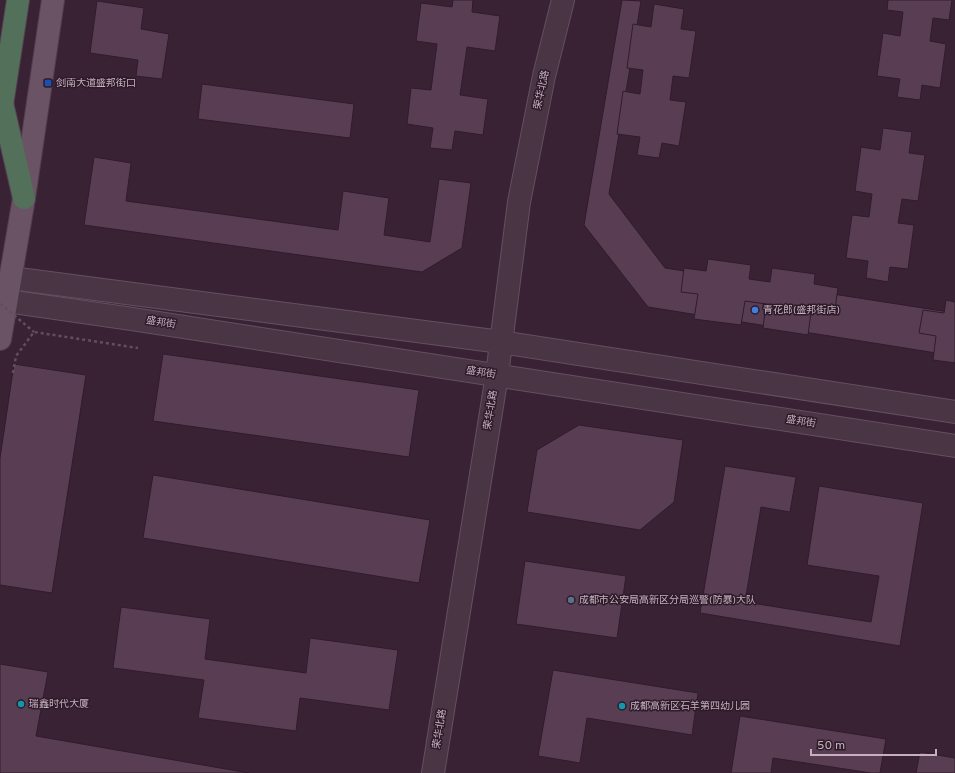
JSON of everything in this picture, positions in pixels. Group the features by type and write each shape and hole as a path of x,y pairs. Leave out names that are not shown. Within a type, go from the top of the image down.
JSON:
{"highway":[{"path":"18,0 1,111 24,198"}],"main road":[{"path":"0,339 4,303 11,278 24,198 53,0"}],"street":[{"name":"荣华北路","path":"433,773 497,375 519,202 544,76 563,0"},
{"path":"11,278 501,342 955,412"},
{"name":"盛邦街","path":"4,303 132,319 955,446"}],"path":[{"path":"4,303 2,305 34,332 138,348"},
{"path":"13,373 16,356 34,332"}],"building":[{"path":"453,0 473,0 472,12 500,16 495,51 467,47 460,95 488,99 483,135 455,131 452,150 430,148 433,128 407,124 411,88 431,90 437,44 416,41 421,3 452,7"},
{"path":"622,0 641,1 609,194 665,268 955,313 955,356 648,307 584,225"},
{"path":"888,0 952,0 949,20 933,18 930,41 946,44 940,88 922,85 920,100 897,97 900,79 877,76 883,33 900,36 903,12 887,10"},
{"path":"97,1 144,8 141,29 169,34 162,79 136,76 138,60 90,53"},
{"path":"654,4 684,9 681,29 696,31 689,78 673,76 670,100 686,102 679,146 662,143 659,158 637,155 640,137 617,134 623,91 640,94 643,70 627,68 633,24 651,27"},
{"path":"202,84 354,104 350,138 198,119"},
{"path":"883,128 912,132 909,153 925,155 918,201 902,199 898,223 914,225 908,269 890,267 888,282 866,278 868,261 846,258 852,215 869,217 872,194 855,191 861,147 880,150"},
{"path":"94,157 131,163 126,201 338,230 343,191 389,198 384,235 430,242 439,179 471,183 462,248 422,272 84,225"},
{"path":"708,259 751,265 749,279 770,282 772,268 815,274 814,284 838,288 834,315 811,312 808,335 763,328 766,304 745,301 741,325 694,319 698,294 681,292 684,268 706,271"},
{"path":"946,300 955,302 955,363 933,360 936,336 919,333 923,310 944,313"},
{"path":"163,354 419,390 409,457 153,421"},
{"path":"14,364 86,375 52,593 0,585 0,458"},
{"path":"579,425 683,440 674,502 640,530 527,512 537,450"},
{"path":"725,466 796,477 790,512 761,507 745,602 871,622 879,576 807,565 819,486 923,503 900,646 700,613"},
{"path":"153,475 430,520 419,583 143,538"},
{"name":"成都市公安局高新区分局巡警(防暴)大队","path":"525,561 626,576 617,638 516,624"},
{"path":"121,607 210,619 205,659 306,673 310,638 398,650 389,710 300,698 296,731 198,718 204,680 113,668"},
{"name":"瑞鑫时代大厦","path":"0,664 48,672 36,736 249,773 0,773"},
{"name":"成都高新区石羊第四幼儿园","path":"553,670 698,693 692,735 587,718 580,763 538,756"},
{"path":"740,716 886,739 880,773 871,773 773,758 771,773 731,773"},
{"path":"920,752 955,758 955,773 916,773"}],"place":[{"name":"剑南大道盛邦街口","path":"48,83"},
{"name":"青花郎(盛邦街店)","path":"755,310"},
{"name":"成都市公安局高新区分局巡警(防暴)大队","path":"571,600"},
{"name":"瑞鑫时代大厦","path":"21,704"},
{"name":"成都高新区石羊第四幼儿园","path":"622,706"}]}
